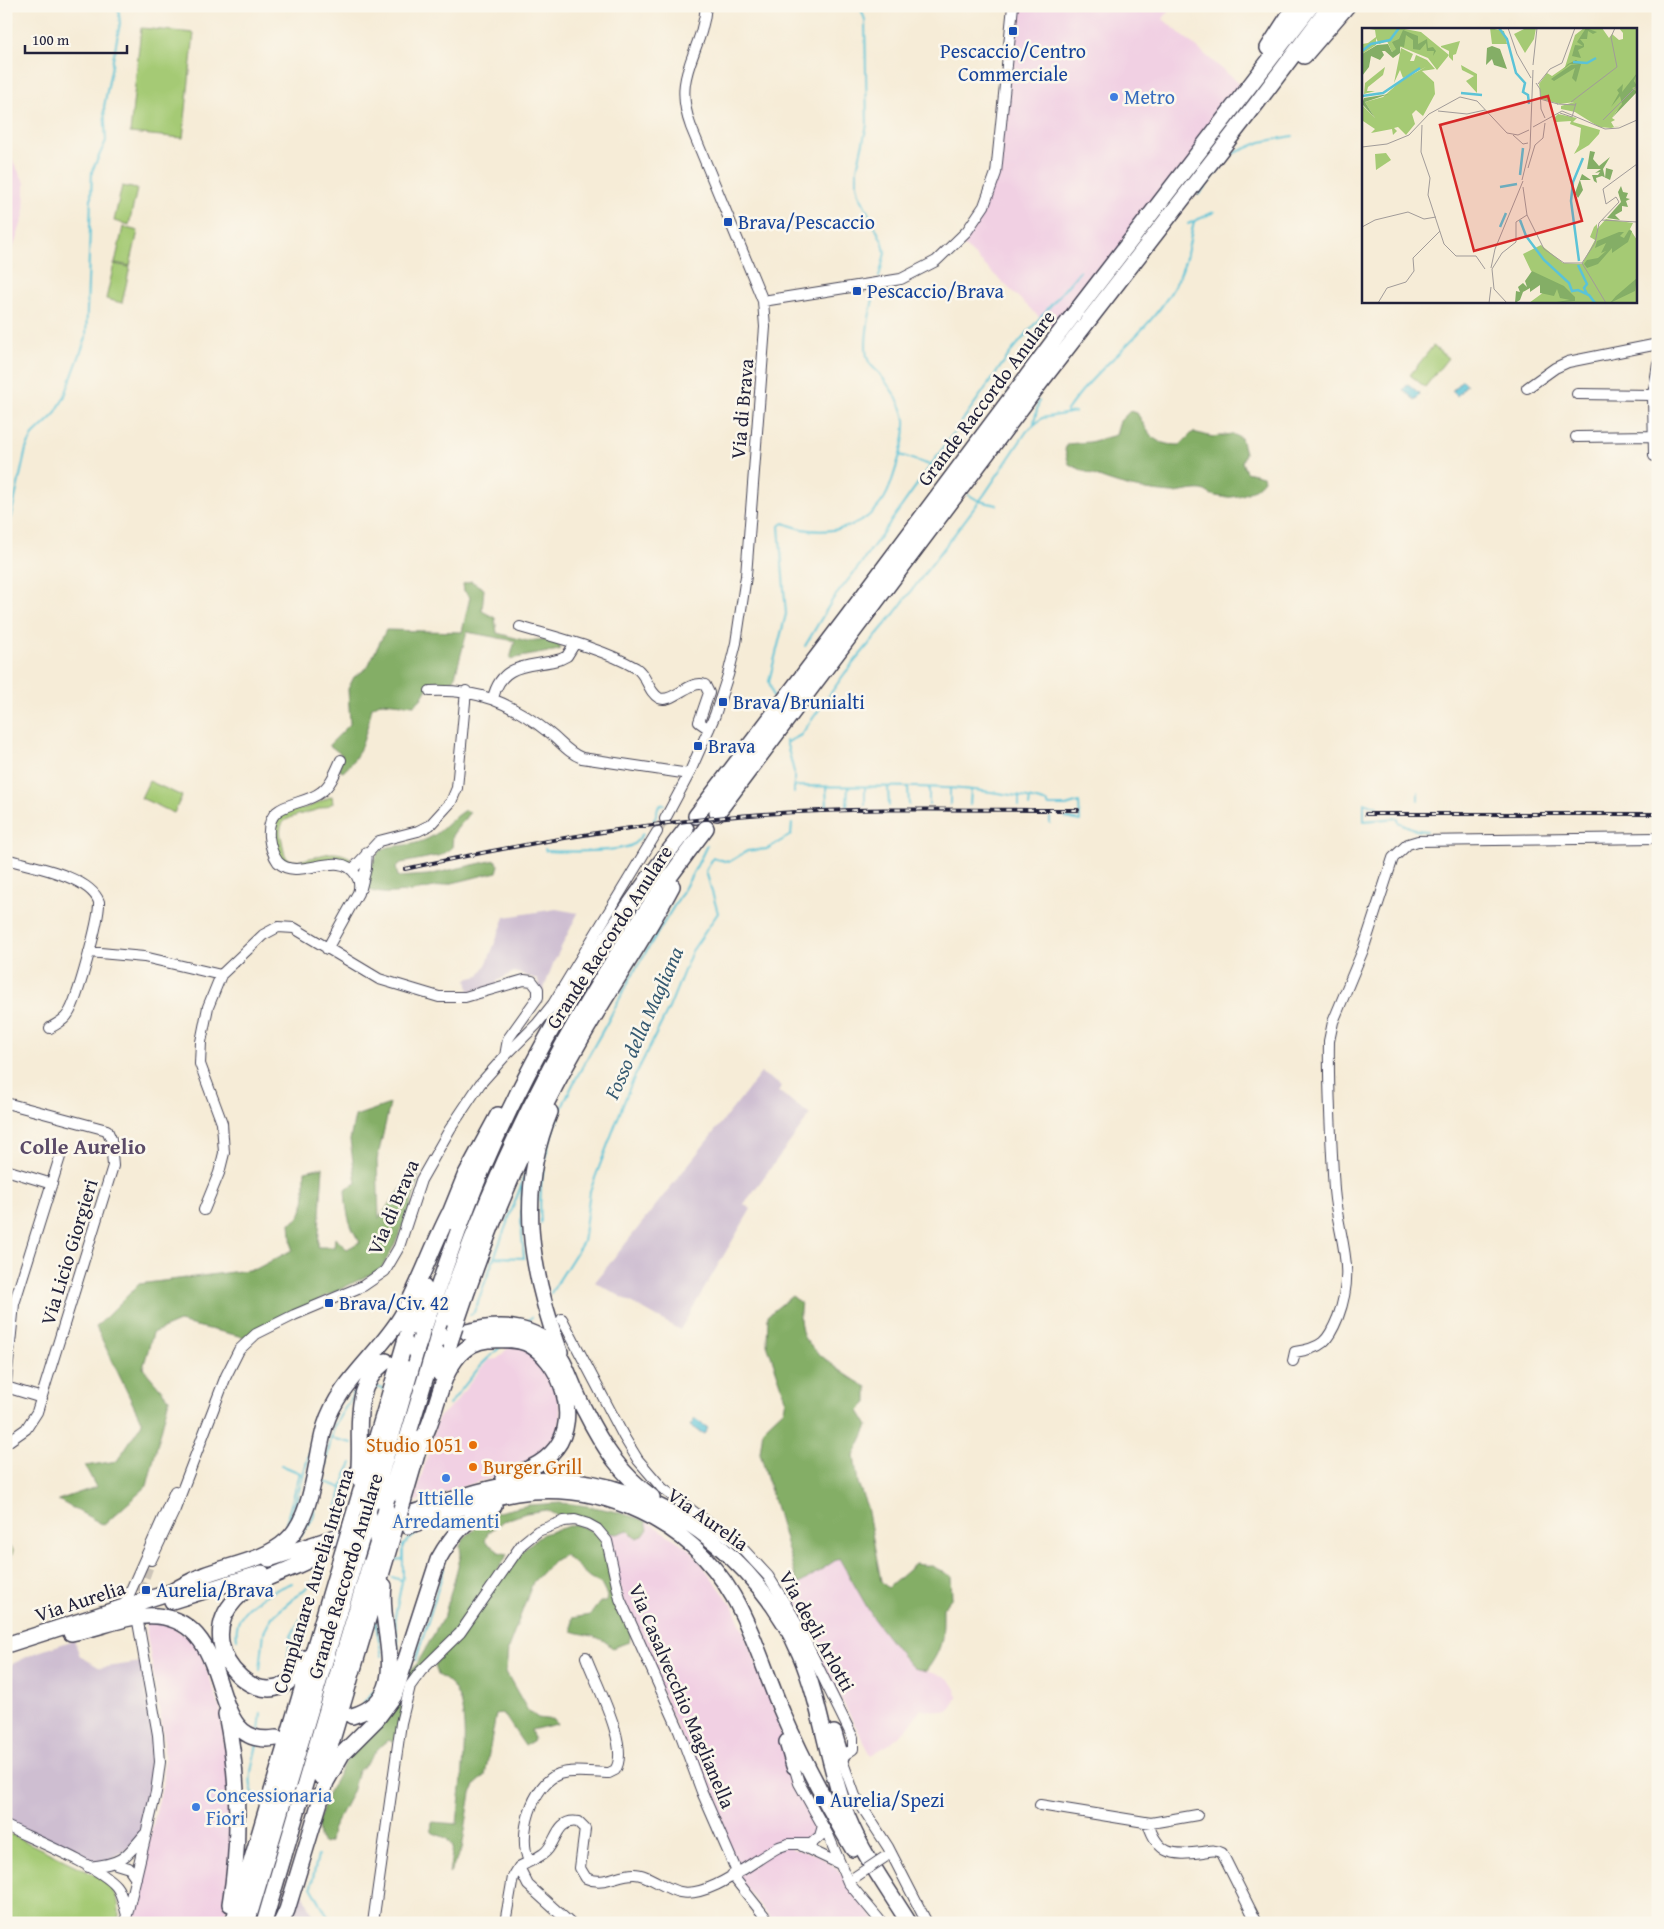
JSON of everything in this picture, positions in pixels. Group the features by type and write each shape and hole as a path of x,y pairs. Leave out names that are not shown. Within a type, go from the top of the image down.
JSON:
{"highway":[{"path":"1234,108 1271,43 1295,6"},
{"name":"Grande Raccordo Anulare","path":"696,816 1058,335 1311,6"},
{"name":"Grande Raccordo Anulare","path":"717,813 1040,383 1258,103 1330,6"},
{"path":"1258,103 1305,55 1347,6"},
{"name":"Grande Raccordo Anulare","path":"247,1923 356,1557 359,1515 411,1347 421,1337 453,1244 483,1169 546,1041 583,977 636,897 686,829"},
{"name":"Grande Raccordo Anulare","path":"264,1923 384,1550 386,1509 435,1346 453,1333 491,1189 536,1091 581,1009 611,962 703,832 648,930 575,1048"},
{"name":"Complanare Aurelia Interna","path":"233,1923 328,1554 359,1515 393,1360 411,1347 449,1214 473,1159 529,1062 546,1041"},
{"path":"279,1923 384,1550 407,1514 419,1446 477,1261 508,1183 539,1115 575,1048"},
{"path":"575,1048 572,1063 547,1118 532,1178 530,1242 536,1278 563,1363 584,1410 623,1473 699,1532"},
{"path":"173,1591 204,1575 268,1553 292,1535 306,1508 322,1436 331,1412 345,1388 376,1352 401,1317 449,1214"},
{"path":"453,1333 498,1332 526,1337 551,1346 563,1363"},
{"path":"419,1446 431,1424 446,1378 455,1361 476,1342 498,1332"},
{"path":"434,1506 458,1493 533,1467 548,1457 560,1442 565,1430 567,1416 561,1386 546,1359 526,1337"},
{"path":"359,1515 362,1393 370,1375 393,1360"},
{"name":"Via Aurelia","path":"407,1514 508,1484 552,1480 576,1481 607,1486 638,1497 699,1532 734,1559 772,1603 796,1645 810,1680 848,1816 857,1837 909,1923"},
{"name":"Via Aurelia","path":"407,1514 516,1493 568,1492 612,1500 643,1512 691,1544 712,1567 731,1594 742,1615 800,1754 829,1808 899,1923"},
{"path":"279,1923 287,1910 326,1782 342,1754 376,1720 394,1696 435,1570 451,1539 464,1524 481,1512 513,1499 549,1497 612,1500"},
{"path":"352,1716 366,1710 376,1701 389,1678 390,1659 382,1603 384,1550"},
{"path":"328,1554 324,1596 302,1662 295,1675 281,1686 264,1689 252,1686 240,1678 226,1659 220,1638 222,1621 230,1606 256,1583 328,1554"},
{"name":"Via Aurelia","path":"6,1645 173,1591 328,1554"},
{"name":"Via Aurelia","path":"6,1654 292,1563 328,1554"},
{"path":"72,1633 147,1616 158,1616 178,1621 198,1635 208,1650 224,1703 237,1777 238,1827 235,1873 226,1923"},
{"path":"810,1680 823,1702 841,1757"},
{"path":"776,1697 794,1766"},
{"path":"224,1703 233,1719 246,1732 271,1738"}],"street":[{"name":"Via di Brava","path":"665,819 689,774 709,729 731,667 744,593 764,360 765,322 763,301 691,127 684,105 686,71 700,34 706,6"},
{"path":"763,301 887,282 919,272 945,254 971,226 987,198 996,173 1013,6"},
{"path":"1527,388 1555,368 1568,362 1658,344"},
{"path":"1654,456 1653,395 1658,364"},
{"path":"1577,394 1653,395"},
{"path":"1576,437 1654,436"},
{"path":"520,626 575,643 637,669 660,698 667,698 697,684 705,685 709,693 699,722 709,729"},
{"path":"493,698 500,682 510,671 524,666 563,658 575,643"},
{"path":"430,691 466,691 493,698 538,724 579,757 689,774"},
{"path":"352,870 379,841 428,826 454,798 458,788 466,691"},
{"path":"341,760 332,780 322,792 278,811 273,817 269,835 276,858 286,867 300,869 332,864 342,865 352,870 359,881 358,893"},
{"name":"Via di Brava","path":"124,1608 193,1463 226,1376 239,1350 256,1334 294,1315 363,1286 385,1271 399,1247 421,1180 471,1097 505,1056 537,1024 553,1004 657,832"},
{"path":"1293,1361 1295,1352 1318,1348 1326,1341 1344,1300 1347,1258 1334,1192 1329,1041 1333,1022 1363,950 1393,858 1408,844 1418,841 1658,838"},
{"path":"327,949 363,884 368,852"},
{"path":"6,859 72,879 94,893 99,906 90,952 71,1010 64,1019 50,1028"},
{"path":"204,1210 219,1173 224,1153 222,1123 202,1072 200,1060 205,1019 220,972 263,935 278,928 294,928 379,979 445,998 464,998 524,980 532,982 538,989 538,997 508,1039 505,1056"},
{"path":"90,952 144,957 220,972"},
{"name":"Via Licio Giorgieri","path":"6,1102 47,1115 103,1128 108,1131 111,1138 113,1166 111,1179 42,1398 28,1427 6,1443"},
{"path":"6,1383 10,1303 60,1157"},
{"path":"6,1170 52,1184"},
{"name":"Via degli Arlotti","path":"562,1319 638,1460 672,1496 742,1548 756,1562 777,1590 793,1616 852,1735 853,1748 841,1757"},
{"path":"6,1387 42,1398"},
{"name":"Via Casalvecchio Maglianella","path":"373,1923 401,1723 406,1696 410,1686 420,1671 460,1633 522,1544 538,1531 564,1521 575,1520 588,1524 600,1532 607,1541 620,1599 679,1730 734,1873 770,1923"},
{"path":"126,1919 158,1783 160,1755 138,1622"},
{"path":"529,1861 524,1852 523,1837 529,1814 544,1784 562,1773 609,1773 618,1766 618,1740 586,1657"},
{"path":"841,1757 855,1796 927,1923"},
{"path":"794,1766 802,1789 823,1826 840,1864 882,1923"},
{"path":"1040,1805 1148,1823 1166,1822 1197,1815"},
{"path":"505,1923 513,1877 519,1867 544,1853 558,1831 565,1824 574,1822 582,1825 585,1829 580,1869 583,1876 591,1881 598,1882 636,1874 673,1890 690,1893 707,1889 778,1847 790,1844 801,1846 840,1864"},
{"path":"1148,1823 1158,1844 1168,1852 1220,1852 1225,1858 1257,1923"},
{"path":"6,1826 88,1867 111,1881 119,1890 126,1919"},
{"path":"801,1846 816,1840 823,1826"},
{"path":"116,1864 127,1856 147,1832"},
{"path":"852,1879 888,1855"},
{"path":"88,1867 116,1864 129,1868 136,1878"},
{"path":"519,1867 528,1884 570,1923"},
{"path":"111,1881 126,1882 136,1878"}],"shaded area":[{"path":"1013,6 1172,6 1163,19 1247,90 1058,335 959,241 967,231 997,164"},
{"path":"6,149 25,183 24,215 14,246 6,260"},
{"path":"556,909 578,913 553,964 542,994 537,979 514,972 497,981 497,985 469,992 467,979 479,976 487,963 505,917"},
{"path":"761,1073 782,1086 778,1091 810,1115 744,1204 751,1209 680,1330 595,1282"},
{"path":"511,1345 521,1347 541,1360 556,1388 561,1414 558,1435 538,1459 497,1476 414,1502 438,1418 455,1403 489,1360 497,1359"},
{"path":"646,1521 690,1549 733,1606 774,1707 793,1782 819,1826 815,1837 738,1869 622,1599 609,1533 617,1534"},
{"path":"839,1557 875,1621 913,1668 944,1676 950,1680 956,1689 957,1698 950,1710 944,1712 921,1709 910,1726 888,1745 871,1755 789,1601 801,1592 798,1585"},
{"path":"157,1622 171,1626 198,1644 220,1708 234,1810 227,1906 223,1923 129,1923 164,1779 164,1739 145,1623"},
{"path":"74,1640 80,1656 100,1668 141,1662 155,1744 154,1767 143,1825 138,1837 128,1848 104,1864 87,1862 6,1823 6,1667 35,1653"},
{"path":"789,1848 816,1854 837,1868 878,1923 774,1923 736,1876 775,1851"},
{"path":"300,1887 317,1923 285,1923"}],"green space":[{"path":"141,28 194,33 183,138 130,133"},
{"path":"122,186 137,189 129,225 114,221"},
{"path":"123,227 138,231 130,266 115,263"},
{"path":"114,264 130,267 122,303 106,299"},
{"path":"1433,346 1448,358 1425,387 1410,375"},
{"path":"1130,411 1137,413 1152,437 1163,443 1180,445 1193,432 1213,437 1232,434 1241,438 1245,453 1242,462 1246,472 1263,476 1264,480 1260,485 1243,495 1230,497 1214,496 1202,490 1172,493 1144,490 1119,484 1069,464 1065,450 1067,444 1090,442 1116,435 1120,421"},
{"path":"471,581 484,589 482,611 495,618 497,633 527,641 547,639 560,645 559,650 510,659 515,641 467,632 454,680 429,685 421,699 414,705 382,702 372,707 366,733 355,758 343,772 339,770 342,755 329,745 350,724 348,689 354,677 367,668 386,630 462,632 470,597 464,591 463,584"},
{"path":"149,781 182,796 174,813 141,798"},
{"path":"332,796 333,803 292,817 284,822 281,830 283,849 288,859 297,861 328,854 342,854 351,858 348,865 299,867 284,864 274,844 273,821 287,812 309,807"},
{"path":"465,810 470,812 453,834 452,848 442,855 401,863 396,867 398,877 428,875 495,860 499,865 497,872 410,891 378,893 368,889 375,858 381,851 388,847 407,845 431,837"},
{"path":"390,1104 377,1160 379,1218 413,1173 419,1172 404,1222 394,1246 381,1269 244,1337 179,1322 153,1333 143,1368 169,1399 147,1486 104,1525 58,1500 96,1487 85,1466 117,1461 142,1423 96,1327 139,1284 256,1269 292,1250 290,1223 296,1220 303,1208 305,1171 323,1167 318,1247 334,1247 335,1238 347,1249 360,1242 348,1217 345,1189 356,1183 350,1140 355,1116"},
{"path":"792,1296 801,1303 801,1323 803,1335 807,1341 831,1364 867,1387 867,1403 859,1411 868,1426 854,1456 858,1483 867,1507 881,1581 888,1588 915,1564 932,1566 951,1576 952,1597 943,1608 941,1641 932,1663 926,1671 913,1668 875,1621 839,1558 798,1585 760,1453 763,1429 784,1409 786,1399 767,1344 768,1315"},
{"path":"560,1503 593,1507 625,1514 646,1521 648,1529 643,1536 636,1538 628,1530 617,1534 609,1533 600,1526 558,1516 546,1510 526,1513 503,1521 488,1533 485,1541 499,1552 507,1554 504,1561 451,1641 413,1678 394,1743 389,1740 384,1743 358,1771 352,1792 332,1830 330,1842 324,1844 319,1837 318,1822 329,1792 344,1764 409,1671 417,1664 445,1614 461,1555 460,1546 464,1538 494,1513 529,1505"},
{"path":"576,1524 600,1535 631,1634 629,1642 612,1648 599,1638 572,1631 572,1618 590,1615 600,1602 606,1602 607,1596 601,1584 589,1577 565,1555 553,1561 533,1582 508,1649 506,1672 528,1711 538,1718 554,1720 557,1724 531,1730 534,1740 525,1746 503,1713 496,1714 485,1776 476,1784 471,1793 462,1849 449,1874 453,1846 446,1838 431,1832 432,1822 457,1824 464,1755 463,1718 455,1690 448,1681 438,1675 435,1666 526,1547 543,1534"},
{"path":"6,1543 13,1550 6,1579"},
{"path":"6,1832 108,1883 117,1898 119,1910 118,1923 6,1923"}],"water":[{"path":"1462,380 1467,384 1457,396 1452,391"},
{"path":"1408,384 1420,394 1415,400 1403,390"},
{"path":"695,1419 708,1428 704,1434 690,1426"}],"waterway":[{"path":"6,539 26,449 33,435 54,415 64,398 86,338 92,171 106,141 104,107 120,23 118,6"},
{"name":"Fosso della Magliana","path":"860,6 865,20 867,125 857,169 857,184 859,194 883,243 885,253 879,277"},
{"path":"1199,194 1230,155 1261,142 1293,136"},
{"path":"1188,224 1214,212"},
{"path":"1066,412 1079,394 1141,331 1168,297 1184,263 1194,222"},
{"path":"805,646 833,599 860,565 1011,352 1080,271"},
{"name":"Fosso della Magliana","path":"773,697 769,681 786,614 779,526 784,523 810,530 823,531 836,530 861,521 872,513 886,495 892,482 901,450 905,426 902,408 895,395 870,363 867,355 867,327 875,291"},
{"path":"1034,423 1039,401"},
{"path":"786,743 801,735 845,673 894,614 984,495 1027,431 1042,418 1075,412"},
{"path":"900,455 930,465 940,472"},
{"path":"969,495 979,501 997,505"},
{"name":"Fosso della Magliana","path":"786,741 794,772 794,793"},
{"path":"794,786 954,788 1017,796 1048,803 1048,805"},
{"path":"826,787 827,806"},
{"path":"847,806 848,787"},
{"path":"865,788 865,805"},
{"path":"888,788 889,806"},
{"path":"908,788 909,805"},
{"path":"929,788 929,805"},
{"path":"950,789 950,805"},
{"path":"970,805 971,790"},
{"path":"1418,792 1418,800"},
{"path":"1019,795 1019,806"},
{"path":"1029,806 1030,798"},
{"path":"1049,806 1066,806 1079,802 1080,821 1066,818"},
{"path":"1377,806 1364,803 1364,821 1398,818 1398,822 1416,830 1427,831"},
{"path":"656,813 659,806 664,804"},
{"path":"654,820 656,815"},
{"path":"1050,818 1050,823"},
{"name":"Fosso della Magliana","path":"551,1293 583,1242 590,1191 631,1084 669,1008 692,951 718,913 706,871 713,858 729,862 747,851 767,849 791,835 792,823"},
{"path":"545,849 546,851 615,849 632,845 643,834"},
{"path":"541,1223 540,1194 543,1167 549,1141 558,1117 581,1069 628,983 682,893 707,845"},
{"path":"470,1315 474,1312 526,1172"},
{"path":"495,1257 524,1258 521,1225 522,1187"},
{"name":"Fosso della Magliana","path":"524,1324 532,1317"},
{"name":"Fosso della Magliana","path":"449,1405 481,1365 500,1347"},
{"path":"373,1386 383,1389"},
{"path":"300,1537 313,1518 334,1426 356,1390"},
{"path":"288,1528 318,1423"},
{"path":"331,1438 352,1443"},
{"name":"Fosso della Magliana","path":"333,1527 345,1477 352,1463"},
{"path":"281,1465 300,1473"},
{"path":"286,1523 300,1473"},
{"path":"321,1480 342,1488"},
{"path":"399,1658 395,1617 403,1576 403,1545 417,1533"},
{"path":"242,1555 272,1542"},
{"path":"395,1560 402,1559"},
{"name":"Fosso della Magliana","path":"260,1670 264,1632 272,1617 312,1583 322,1565"},
{"path":"416,1660 444,1569"},
{"path":"392,1577 401,1580"},
{"path":"237,1639 237,1628 240,1618 246,1610 273,1591 292,1583"},
{"path":"286,1669 291,1636 301,1618"},
{"path":"375,1619 382,1656"},
{"path":"290,1640 302,1644"},
{"path":"364,1702 377,1688"},
{"name":"Fosso della Magliana","path":"259,1730 261,1713"},
{"name":"Fosso della Magliana","path":"257,1744 250,1780 253,1794 257,1800"},
{"name":"Fosso della Magliana","path":"318,1855 311,1887 332,1923"}],"tunnel":[{"path":"657,832 665,819"},
{"path":"138,1606 140,1590 151,1560"}],"railway":[{"path":"405,869 539,842 629,828 764,814 842,810 1078,810"},
{"path":"1366,814 1658,814"}],"place":[{"name":"Pescaccio/Centro Commerciale","path":"1013,31"},
{"name":"Metro","path":"1114,97"},
{"name":"Brava/Pescaccio","path":"728,222"},
{"name":"Pescaccio/Brava","path":"857,291"},
{"name":"Brava/Brunialti","path":"723,702"},
{"name":"Brava","path":"698,746"},
{"name":"Brava/Civ. 42","path":"329,1303"},
{"name":"Studio 1051","path":"473,1445"},
{"name":"Burger Grill","path":"473,1467"},
{"name":"Ittielle Arredamenti","path":"446,1478"},
{"name":"Aurelia/Brava","path":"146,1590"},
{"name":"Aurelia/Spezi","path":"820,1800"},
{"name":"Concessionaria Fiori","path":"196,1807"}],"district":[{"name":"Colle Aurelio","path":"83,1146"}]}
